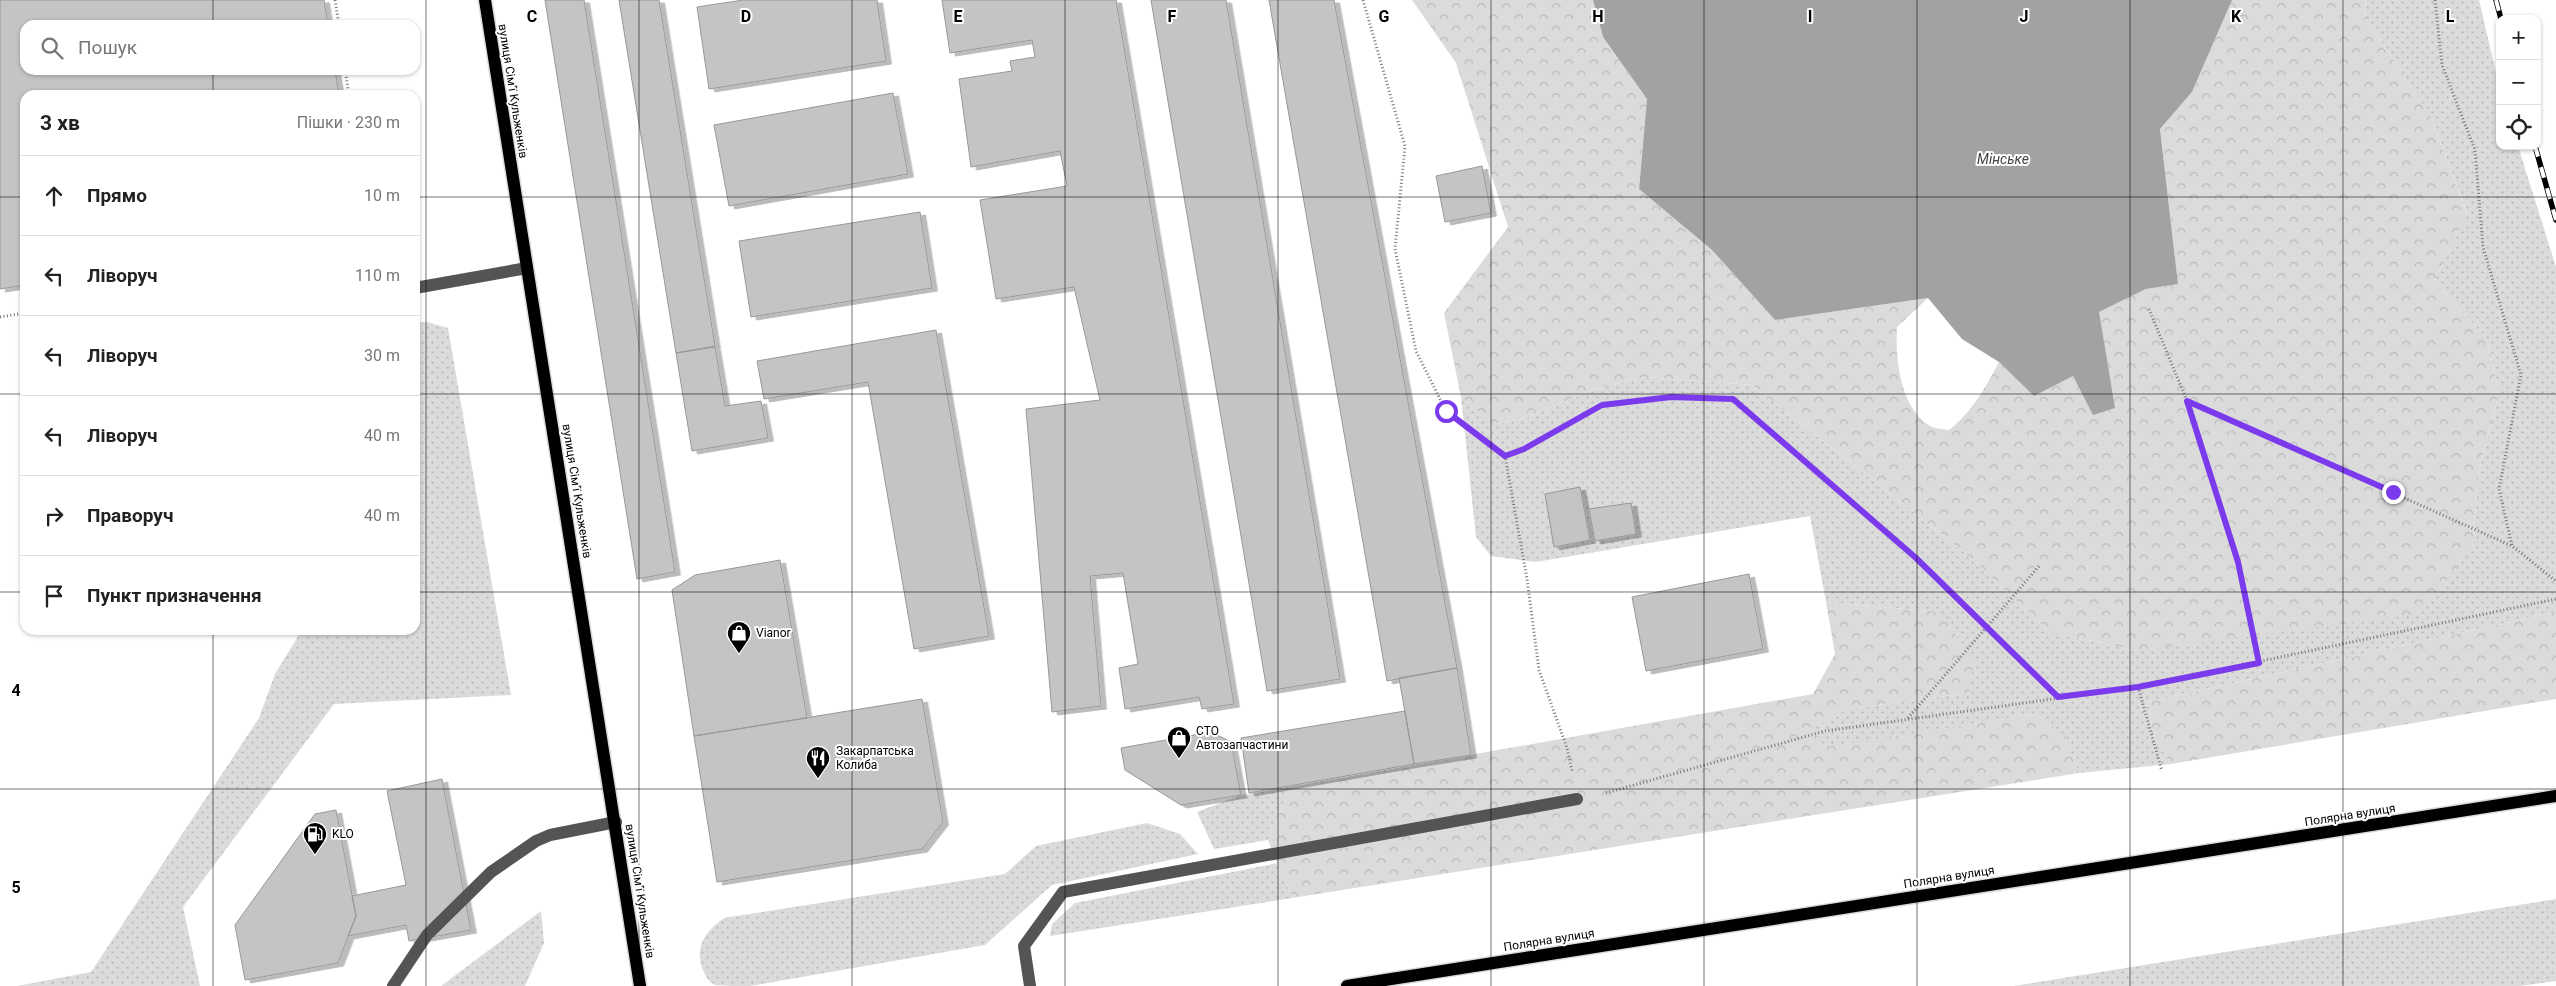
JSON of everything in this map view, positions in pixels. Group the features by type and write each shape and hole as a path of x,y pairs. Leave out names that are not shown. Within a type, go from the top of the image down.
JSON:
{"main road":[{"name":"вулиця Сімʼї Кульженків","path":"485,0 616,822 640,986"},
{"name":"Полярна вулиця","path":"1347,986 2556,796"}],"lane":[{"path":"420,287 527,268"},
{"path":"1030,986 1024,946 1063,892 1577,799"},
{"path":"393,986 428,935 491,872 536,841 550,836 616,822"}],"path":[{"path":"335,0 338,20"},
{"path":"1363,0 1405,146 1395,249 1416,351 1446,411 1505,456 1527,579 1539,670 1567,748 1577,799"},
{"path":"2435,0 2442,64 2475,150 2483,247 2521,375 2499,489 2512,546"},
{"path":"347,75 348,90"},
{"path":"2149,309 2187,401 2238,562 2259,663"},
{"path":"0,317 20,314"},
{"path":"1505,456 1524,449 1602,405 1671,397 1733,399 1916,558 2058,697"},
{"path":"2187,401 2512,546 2556,581"},
{"path":"1908,719 2040,565"},
{"path":"1606,793 1825,731 2138,687 2556,600"},
{"path":"2138,687 2162,771"}],"green space":[{"path":"1412,0 1593,0 1603,37 1647,99 1639,189 1712,250 1775,320 1928,298 1897,327 1899,367 1906,395 1920,418 1932,427 1949,430 1972,407 1999,362 2034,396 2073,376 2093,414 2099,312 2146,289 2178,284 2160,129 2192,92 2232,0 2366,0 2364,15 2432,119 2467,215 2434,281 2487,339 2499,393 2479,471 2472,549 2420,614 2138,651 2050,632 1969,556 1752,385 1645,377 1592,390 1526,418 1494,424 1461,397 1444,313 1508,227 1456,63"},
{"path":"2366,0 2479,0 2496,73 2496,150 2519,150 2556,267 2556,612 2148,702 2154,737 2171,764 2079,773 2065,737 2036,714 1825,748 1811,729 1848,709 1969,693 1940,612 1826,602 1810,516 1536,562 1491,556 1476,537 1461,397 1495,424 1526,418 1592,390 1645,377 1752,385 1969,556 2051,632 2138,651 2472,549 2479,471 2499,393 2487,339 2434,281 2467,214 2432,119 2364,15"},
{"path":"427,322 448,328 511,695 334,704 183,907 200,986 17,986 91,972 259,718 275,674 299,635 420,635 420,323"},
{"path":"1826,602 1940,612 1974,661 1969,693 1848,709 1812,729 1825,747 2036,714 2065,736 2079,773 1292,898 1268,840 1290,787 1813,694 1835,654"},
{"path":"2556,612 2556,699 2171,764 2154,737 2148,702"},
{"path":"1290,787 1268,840 1214,849 1197,812 1241,795"},
{"path":"1147,823 1180,834 1198,854 1052,885 985,945 750,986 715,985 707,979 703,970 700,954 703,940 711,929 724,918 1005,874 1036,846"},
{"path":"1278,863 1292,898 1050,936 1052,924 1075,903"},
{"path":"2556,899 2556,981 2520,986 2014,986"},
{"path":"541,911 544,943 525,986 441,986"}],"water":[{"name":"Мінське","path":"1593,0 2232,0 2192,92 2160,129 2178,284 2146,289 2099,312 2115,408 2093,415 2073,376 2034,396 1999,362 1962,339 1928,298 1775,320 1712,250 1639,189 1647,99 1603,37"}],"building":[{"path":"0,0 324,0 327,20 20,20 20,75 336,75 338,90 20,90 20,286 0,289"},
{"path":"545,0 584,0 675,572 637,579"},
{"path":"619,0 659,0 715,346 676,353"},
{"path":"743,0 877,0 886,61 709,89 697,7"},
{"path":"942,0 1116,0 1234,704 1202,709 1199,697 1125,709 1119,668 1138,664 1123,573 1090,576 1101,706 1052,712 1026,409 1100,400 1074,287 996,299 980,200 1067,186 1060,151 971,167 959,79 1012,71 1010,61 1035,57 1032,40 950,53"},
{"path":"1151,0 1226,0 1340,679 1267,691"},
{"path":"1269,0 1334,0 1457,668 1387,681"},
{"path":"893,93 908,174 729,206 714,125"},
{"path":"1482,166 1491,213 1445,222 1436,176"},
{"path":"920,212 932,288 751,317 739,241"},
{"path":"936,330 989,636 914,649 868,382 764,399 757,361"},
{"path":"715,347 725,406 761,401 768,438 692,451 676,353"},
{"path":"1580,487 1590,540 1554,547 1545,494"},
{"path":"1631,503 1636,534 1595,541 1589,509"},
{"name":"Vianor","path":"780,560 807,718 694,736 672,590 695,575"},
{"path":"1749,574 1763,649 1646,671 1632,597"},
{"path":"1457,668 1471,755 1414,764 1399,678"},
{"name":"Закарпатська Колиба","path":"922,699 943,822 922,849 717,882 694,736"},
{"path":"1405,711 1414,764 1249,793 1241,738"},
{"name":"СТО Автозапчастини","path":"1211,732 1231,742 1241,795 1181,805 1125,770 1121,748"},
{"path":"442,779 471,930 409,941 406,925 348,936 356,916 352,896 406,885 387,791"},
{"name":"KLO","path":"336,810 356,916 338,963 245,980 235,925 315,814"}],"railway":[{"path":"2496,0 2500,15"},
{"path":"2536,150 2556,220"}],"place":[{"name":"Vianor","path":"739,654"},
{"name":"СТО Автозапчастини","path":"1179,759"},
{"name":"Закарпатська Колиба","path":"818,779"},
{"name":"KLO","path":"315,855"}],"route":[{"path":"1446,411 1505,456 1524,449 1602,405 1671,397 1733,399 1916,558 2058,697 2138,687 2259,663 2238,562 2187,401 2393,492"}]}
